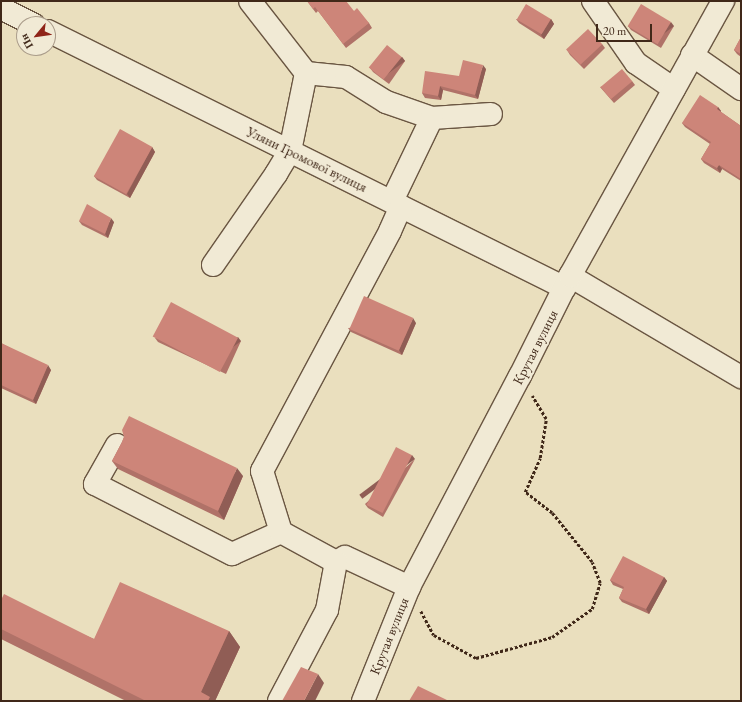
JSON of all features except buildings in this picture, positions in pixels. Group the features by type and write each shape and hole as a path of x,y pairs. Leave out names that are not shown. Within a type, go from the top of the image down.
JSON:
{"street":[{"path":"250,1 306,73 346,77 386,102 432,118 491,114"},
{"path":"593,1 636,63 674,89"},
{"name":"Крутая вулиця","path":"363,701 409,587 520,376 567,282 723,1"},
{"path":"1,8 17,16"},
{"name":"Уляни Громової вулиця","path":"56,35 397,204 567,282 741,377"},
{"path":"692,55 741,89"},
{"path":"213,265 276,174 290,151 306,73"},
{"path":"336,562 281,532 262,471 390,231 397,204 432,118"},
{"path":"117,445 95,484 232,554 281,532"},
{"path":"336,562 345,557 409,587"},
{"path":"280,701 327,610 336,562"}],"path":[{"path":"409,587 434,635 476,658 552,638 592,609 600,583 592,562 552,512 525,492 540,458 546,419 520,376"}]}
